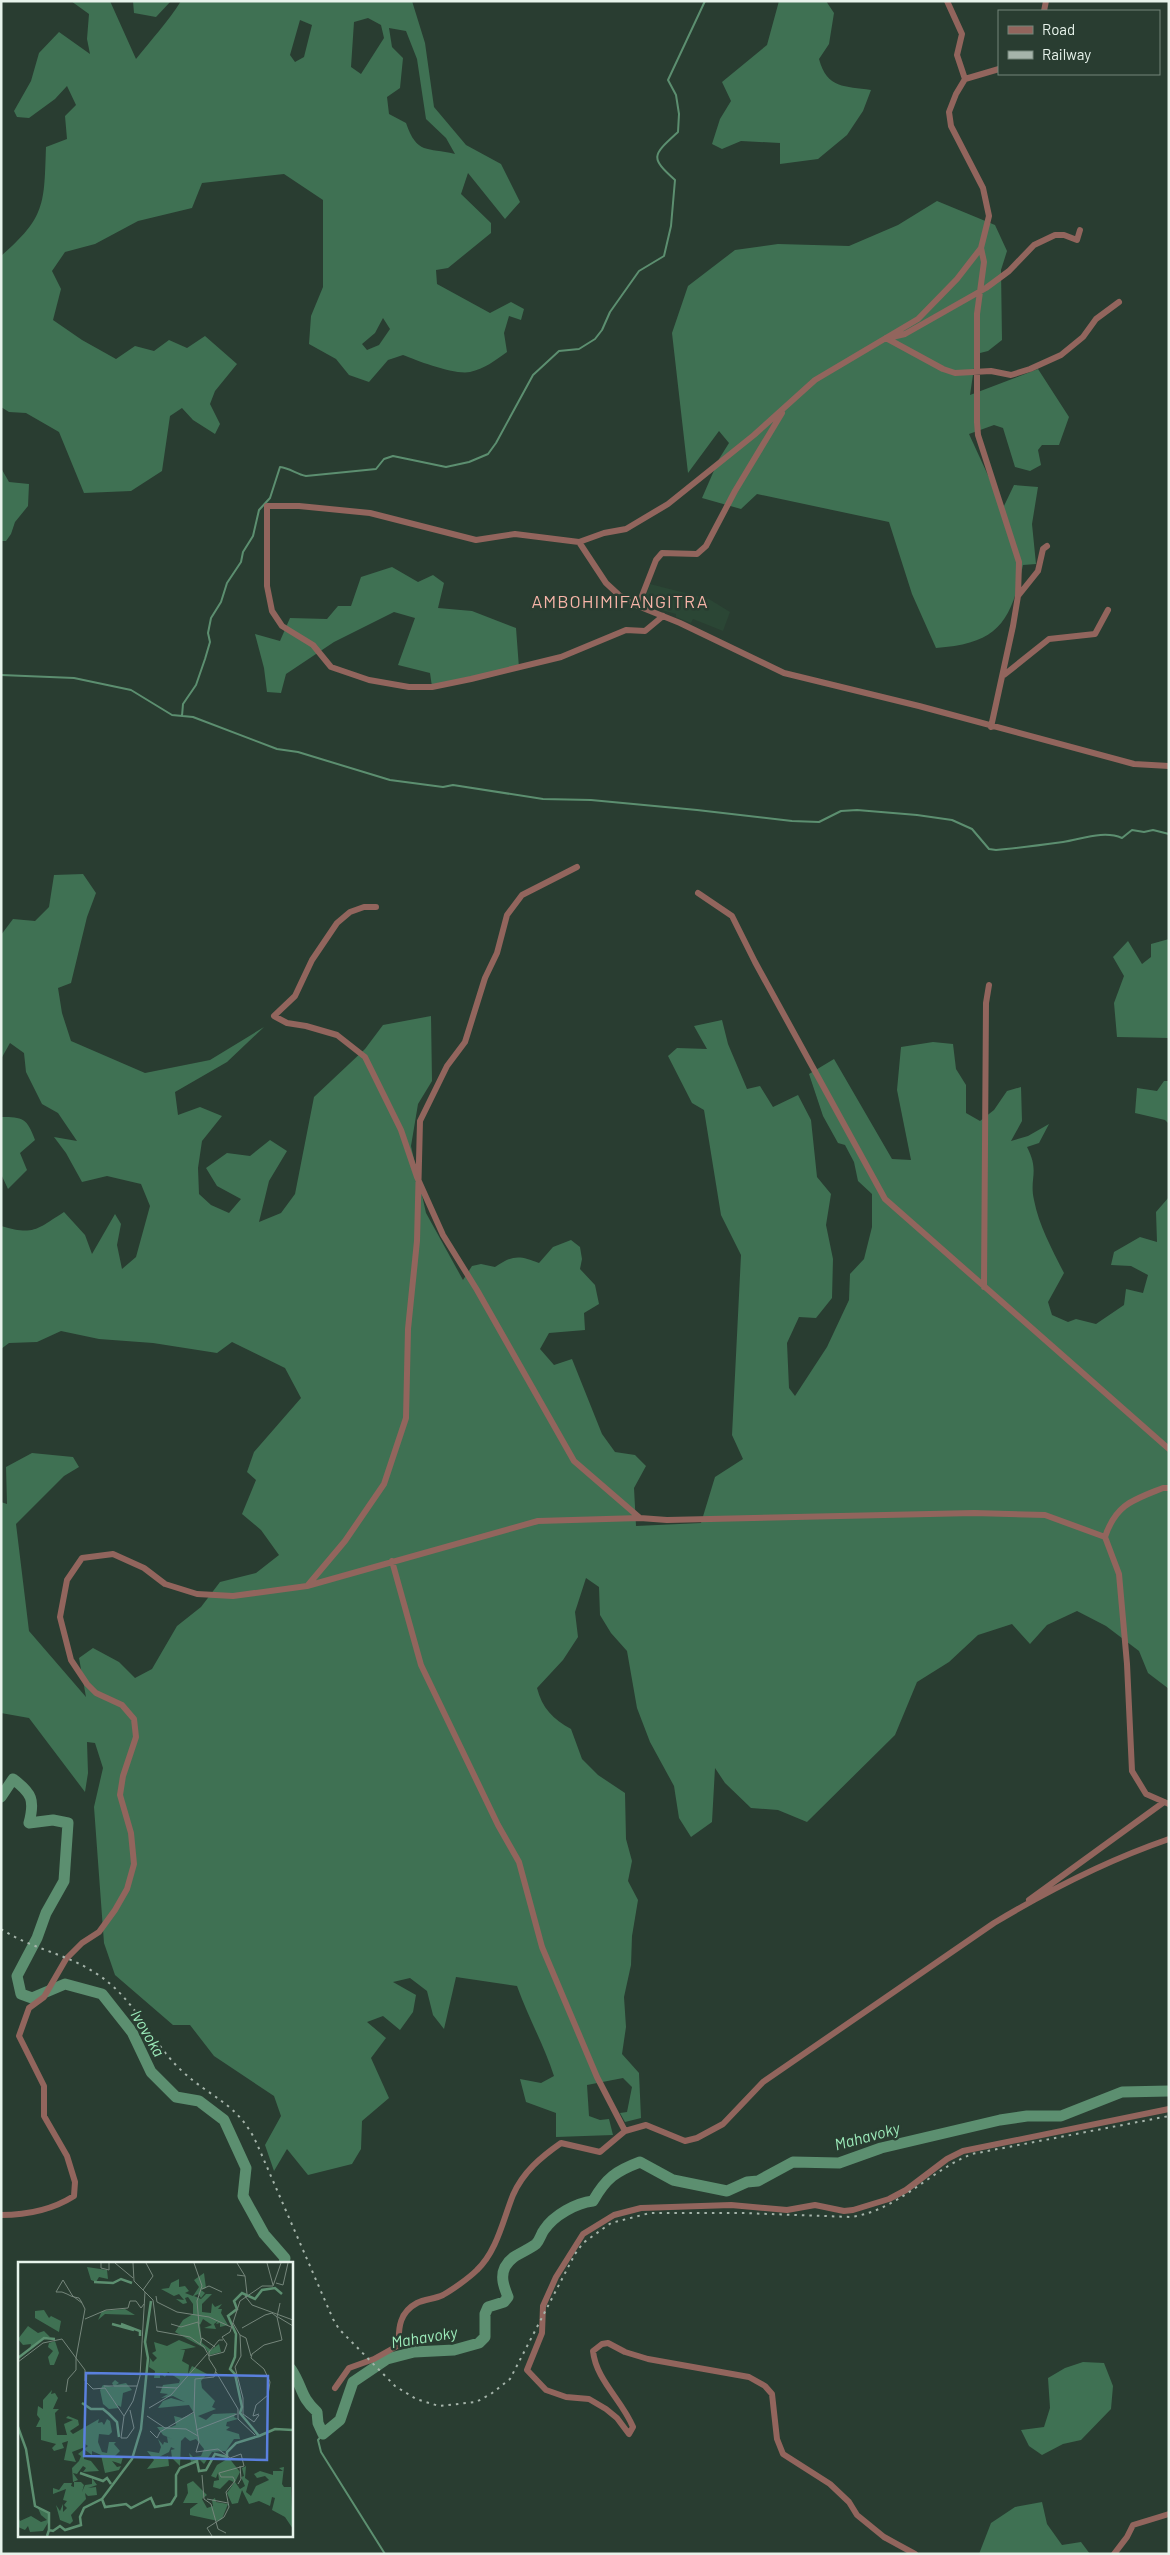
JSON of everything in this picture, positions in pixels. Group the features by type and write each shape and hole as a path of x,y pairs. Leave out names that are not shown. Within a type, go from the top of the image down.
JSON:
{"street":[{"path":"948,1 962,34 957,55 965,79"},
{"path":"663,616 645,631 626,630 561,657 432,687 409,687 370,680 331,667 313,645 282,626 272,611 268,592 267,506 300,506 370,513 476,540 515,534 579,542 604,533 626,529 668,504 710,473 815,380 850,357 918,319 957,280 981,248 989,216 988,203 952,126 949,112 956,94 965,79 998,69"},
{"path":"886,338 905,334 980,292 1009,271 1034,245 1055,235 1064,235 1077,240 1080,230"},
{"path":"981,248 984,262 980,292 976,373 978,434 1019,562 1018,596 1004,675 992,727"},
{"path":"886,338 943,369 955,373 991,371 1011,375 1061,355 1083,337 1096,320 1119,302"},
{"path":"638,606 656,560 662,553 697,554 706,546 735,491 785,407"},
{"path":"579,542 606,583 619,594 638,606 784,673 919,706 1134,764 1169,766"},
{"path":"1018,596 1038,571 1043,550 1047,546"},
{"path":"1004,675 1048,639 1095,634 1108,610"},
{"path":"307,1586 345,1541 384,1484 406,1418 408,1329 417,1241 420,1121 447,1066 465,1042 485,978 497,953 507,915 522,894 577,867"},
{"path":"698,893 732,916 754,962 885,1199 1169,1449"},
{"path":"376,907 364,907 350,912 337,923 312,960 295,996 274,1016 287,1024 306,1026 337,1035 365,1057 401,1130 418,1177 443,1235 477,1290 574,1461 640,1518"},
{"path":"984,1287 986,1003 989,985"},
{"path":"1166,1803 1146,1794 1132,1771 1119,1574 1105,1537 1110,1522 1126,1502 1163,1488 1169,1488"},
{"path":"1,2215 20,2215 59,2206 74,2196 75,2182 67,2156 44,2116 44,2086 19,2036 29,2008 44,1997 66,1959 82,1943 98,1932 115,1910 127,1888 134,1864 131,1833 120,1795 123,1776 136,1737 134,1719 122,1705 96,1692 71,1660 60,1617 67,1580 82,1558 113,1554 144,1568 165,1584 197,1594 233,1596 307,1586 538,1521 974,1513 1045,1515 1105,1537"},
{"path":"392,1561 422,1665 498,1825 519,1862 542,1947 597,2077 625,2131"},
{"path":"335,2388 349,2368 374,2359 399,2345 398,2327 403,2315 418,2303 444,2294 476,2271 485,2261 500,2232 514,2194 534,2163 561,2143 600,2152 625,2131 646,2125 685,2141 723,2124 763,2082 846,2022 1019,1908 1054,1880 1166,1803"},
{"path":"1019,1908 1120,1858 1169,1839"},
{"path":"915,2554 884,2537 857,2515 849,2502 830,2484 783,2454 777,2439 772,2394 765,2386 749,2376 648,2358 625,2352 608,2343 602,2344 592,2351 594,2361 604,2380 626,2410 633,2427 629,2434 617,2418 589,2399 566,2397 546,2390 527,2370 542,2333 543,2306 556,2277 583,2234 601,2222 641,2208 731,2205 787,2210 815,2205 844,2211 852,2210 889,2199 906,2190 947,2159 963,2151 1169,2110"},
{"path":"1114,2554 1127,2537 1133,2524 1169,2514"}],"shaded area":[{"path":"71,1 110,1 136,59 181,1 412,1 425,43 434,107 466,145 501,164 520,202 505,219 468,173 461,194 491,223 491,233 448,268 436,270 437,284 490,313 511,302 524,309 521,320 509,316 504,333 507,352 485,366 470,372 446,370 403,355 388,360 369,382 349,375 336,359 309,344 311,316 323,287 323,200 284,174 202,183 192,208 138,221 95,244 65,252 52,271 61,289 53,320 82,340 116,359 135,346 154,351 169,340 187,348 205,336 237,364 215,391 210,404 220,424 215,434 193,420 182,408 170,416 162,471 131,491 84,493 59,432 26,413 9,412 1,407 1,256 27,231 40,208 43,196 46,147 67,139 65,116 76,105 67,86 55,99 29,118 17,117 14,111 31,81 39,53 59,32 90,54 87,39 89,14","holes":["368,18 381,25 384,38 361,74 351,67 354,22","300,20 312,25 304,57 295,62 290,55","389,28 406,31 417,59 426,119 446,138 455,154 430,150 419,145 414,140 406,123 389,114 387,97 400,88 403,58 392,47","383,318 390,329 379,345 367,350 362,344 375,333"]},
{"path":"133,1 171,1 156,17 134,13"},
{"path":"779,1 826,1 834,13 829,44 819,59 822,69 832,81 838,84 871,90 863,111 847,135 818,159 780,164 780,143 741,141 722,149 712,144 720,119 731,101 722,82 767,45"},
{"path":"937,201 995,225 1007,251 1001,270 1002,340 988,351 976,354 970,395 1038,369 1069,417 1059,445 1042,445 1038,450 1041,465 1030,471 1015,467 1003,428 994,425 969,434 1003,508 1014,485 1038,487 1032,524 1036,564 1023,565 1007,615 988,635 957,646 936,648 912,594 889,522 757,494 741,509 702,498 719,459 729,443 719,431 688,473 672,333 688,286 735,250 778,244 849,246 898,225"},
{"path":"1,468 9,482 29,484 28,506 15,522 11,534 6,541 1,541"},
{"path":"392,567 418,582 433,575 444,583 438,608 472,611 516,628 519,668 432,687 430,673 398,665 415,618 394,612 334,642 286,674 281,693 267,692 264,668 255,634 280,641 290,618 327,619 338,606 351,606 361,577"},
{"path":"650,584 709,599 730,612 723,631 693,619 691,623 676,617 676,614 647,606 643,603"},
{"path":"83,874 96,893 87,917 71,983 58,988 62,1013 71,1041 145,1073 210,1060 264,1027 227,1062 175,1092 178,1115 200,1107 222,1116 202,1141 198,1168 199,1194 211,1205 229,1213 241,1199 217,1186 206,1168 227,1153 250,1156 270,1140 287,1151 269,1181 259,1222 281,1213 295,1194 314,1097 365,1049 383,1025 431,1016 432,1081 418,1104 411,1146 426,1213 463,1280 472,1266 481,1264 495,1267 512,1258 521,1258 539,1263 553,1247 571,1240 580,1247 582,1259 580,1269 595,1285 599,1304 584,1313 585,1330 549,1333 540,1349 554,1365 572,1359 602,1434 615,1452 635,1455 646,1466 634,1488 636,1526 701,1523 715,1477 743,1459 732,1435 741,1255 721,1215 704,1110 692,1103 668,1056 677,1048 707,1049 694,1026 722,1020 728,1044 747,1089 760,1086 773,1107 798,1095 811,1120 817,1177 831,1194 826,1225 833,1259 832,1298 816,1318 799,1317 787,1343 789,1388 795,1396 827,1347 849,1300 850,1274 864,1259 872,1227 872,1194 858,1181 854,1162 845,1145 838,1143 823,1116 809,1074 834,1059 892,1159 911,1160 897,1090 901,1047 933,1042 953,1044 956,1069 966,1085 966,1113 980,1121 994,1110 1007,1091 1021,1087 1022,1121 1011,1141 1028,1136 1049,1124 1039,1143 1027,1147 1034,1169 1033,1192 1036,1210 1046,1237 1064,1273 1048,1302 1052,1315 1068,1322 1076,1319 1096,1324 1124,1305 1126,1289 1143,1293 1148,1275 1131,1266 1111,1265 1114,1252 1140,1237 1157,1242 1156,1212 1169,1197 1169,1689 1148,1673 1139,1651 1106,1626 1077,1611 1047,1625 1030,1644 1012,1624 978,1635 949,1662 917,1682 895,1735 807,1822 778,1810 751,1808 725,1783 715,1768 712,1822 691,1837 679,1818 674,1786 650,1742 637,1708 627,1651 611,1633 600,1615 599,1587 586,1578 575,1612 578,1637 563,1660 537,1688 549,1712 571,1729 582,1759 598,1775 625,1793 626,1839 632,1861 628,1881 638,1900 632,1936 631,1965 624,1997 626,2027 622,2054 639,2073 641,2118 625,2122 620,2113 627,2112 632,2087 623,2078 587,2085 589,2116 600,2120 609,2119 613,2135 556,2137 556,2113 526,2102 520,2079 541,2083 554,2076 517,1986 456,1977 444,2029 433,2015 427,1991 410,1978 393,1982 416,1995 413,2012 400,2030 383,2016 367,2022 386,2038 371,2058 389,2098 362,2121 361,2149 352,2164 308,2175 287,2149 274,2171 265,2145 281,2116 274,2096 214,2056 190,2025 173,2025 115,1975 104,1943 94,1807 103,1768 95,1743 87,1742 88,1773 85,1792 29,1718 1,1713 1,1502 7,1504 6,1467 32,1453 73,1457 79,1467 64,1476 16,1524 29,1631 86,1697 79,1658 93,1648 119,1662 135,1678 152,1669 177,1626 201,1607 220,1582 256,1573 279,1555 261,1530 242,1514 256,1480 247,1472 254,1452 301,1398 285,1368 232,1342 217,1353 153,1343 99,1339 61,1331 37,1342 9,1343 1,1349 1,1226 21,1230 35,1229 64,1212 85,1235 92,1254 115,1214 121,1224 117,1245 122,1269 136,1257 150,1206 141,1184 107,1176 82,1182 66,1153 54,1137 77,1141 58,1113 42,1104 26,1072 24,1053 10,1043 1,1059 1,935 13,919 35,921 49,907 54,875"},
{"path":"1169,939 1169,1038 1117,1037 1114,1003 1124,976 1113,957 1128,941 1142,964 1151,957 1151,944"},
{"path":"1164,1081 1169,1081 1169,1124 1165,1120 1135,1113 1137,1088 1157,1091"},
{"path":"1,1117 23,1120 27,1123 35,1140 20,1153 27,1170 8,1189 1,1174"},
{"path":"1083,2362 1104,2363 1113,2386 1111,2409 1081,2440 1063,2444 1042,2455 1029,2446 1021,2430 1044,2427 1050,2408 1048,2378 1065,2368"},
{"path":"1042,2502 1047,2524 1062,2545 1081,2542 1090,2554 979,2554 991,2523 1015,2507"}],"waterway":[{"path":"182,716 183,704 196,685 205,659 210,642 208,633 211,618 221,602 227,583 241,562 243,552 253,536 259,510 270,498 280,467 306,476 376,469 384,459 393,456 446,467 469,462 488,454 496,443 533,375 559,351 579,349 595,339 602,330 610,312 639,271 664,256 671,226 675,180 661,166 657,156 663,146 678,132 679,114 676,95 668,80 705,1"},
{"path":"1,675 74,678 131,690 172,715 193,717 277,749 298,752 390,780 443,787 453,785 543,799 591,800 792,821 819,822 841,811 857,810 917,815 952,820 972,829 989,849 996,850 1063,842 1100,835 1122,838 1132,830 1144,832 1153,830 1169,834"},
{"name":"Ivovoka","path":"1,1797 13,1779 28,1793 32,1803 29,1823 53,1820 68,1823 64,1881 46,1913 37,1938 17,1976 21,1994 32,1998 65,1984 102,1994 132,2032 151,2072 176,2097 199,2101 224,2120 246,2168 243,2196 264,2234 285,2258 284,2262"},
{"name":"Mahavoky","path":"292,2371 304,2397 317,2412 318,2423 323,2434 340,2420 353,2382 387,2359 414,2352 454,2350 479,2343 485,2337 485,2314 488,2307 504,2302 508,2297 503,2278 505,2267 508,2263 515,2256 536,2244 553,2219 580,2204 593,2201 602,2186 612,2176 640,2162 673,2180 727,2191 747,2182 758,2181 793,2162 839,2163 881,2148 1000,2120 1027,2116 1061,2116 1122,2092 1169,2091"},
{"path":"323,2434 318,2440 321,2452 385,2554"}],"railway":[{"path":"1,1929 12,1936 72,1960 109,1983 132,2007 170,2059 193,2080 233,2110 250,2130 257,2144 339,2329 395,2386 416,2399 439,2406 476,2402 491,2394 510,2379 575,2254 583,2243 611,2223 650,2213 742,2213 851,2217 884,2207 956,2161 972,2154 1169,2116"}],"district":[{"name":"AMBOHIMIFANGITRA","path":"620,602"}]}
